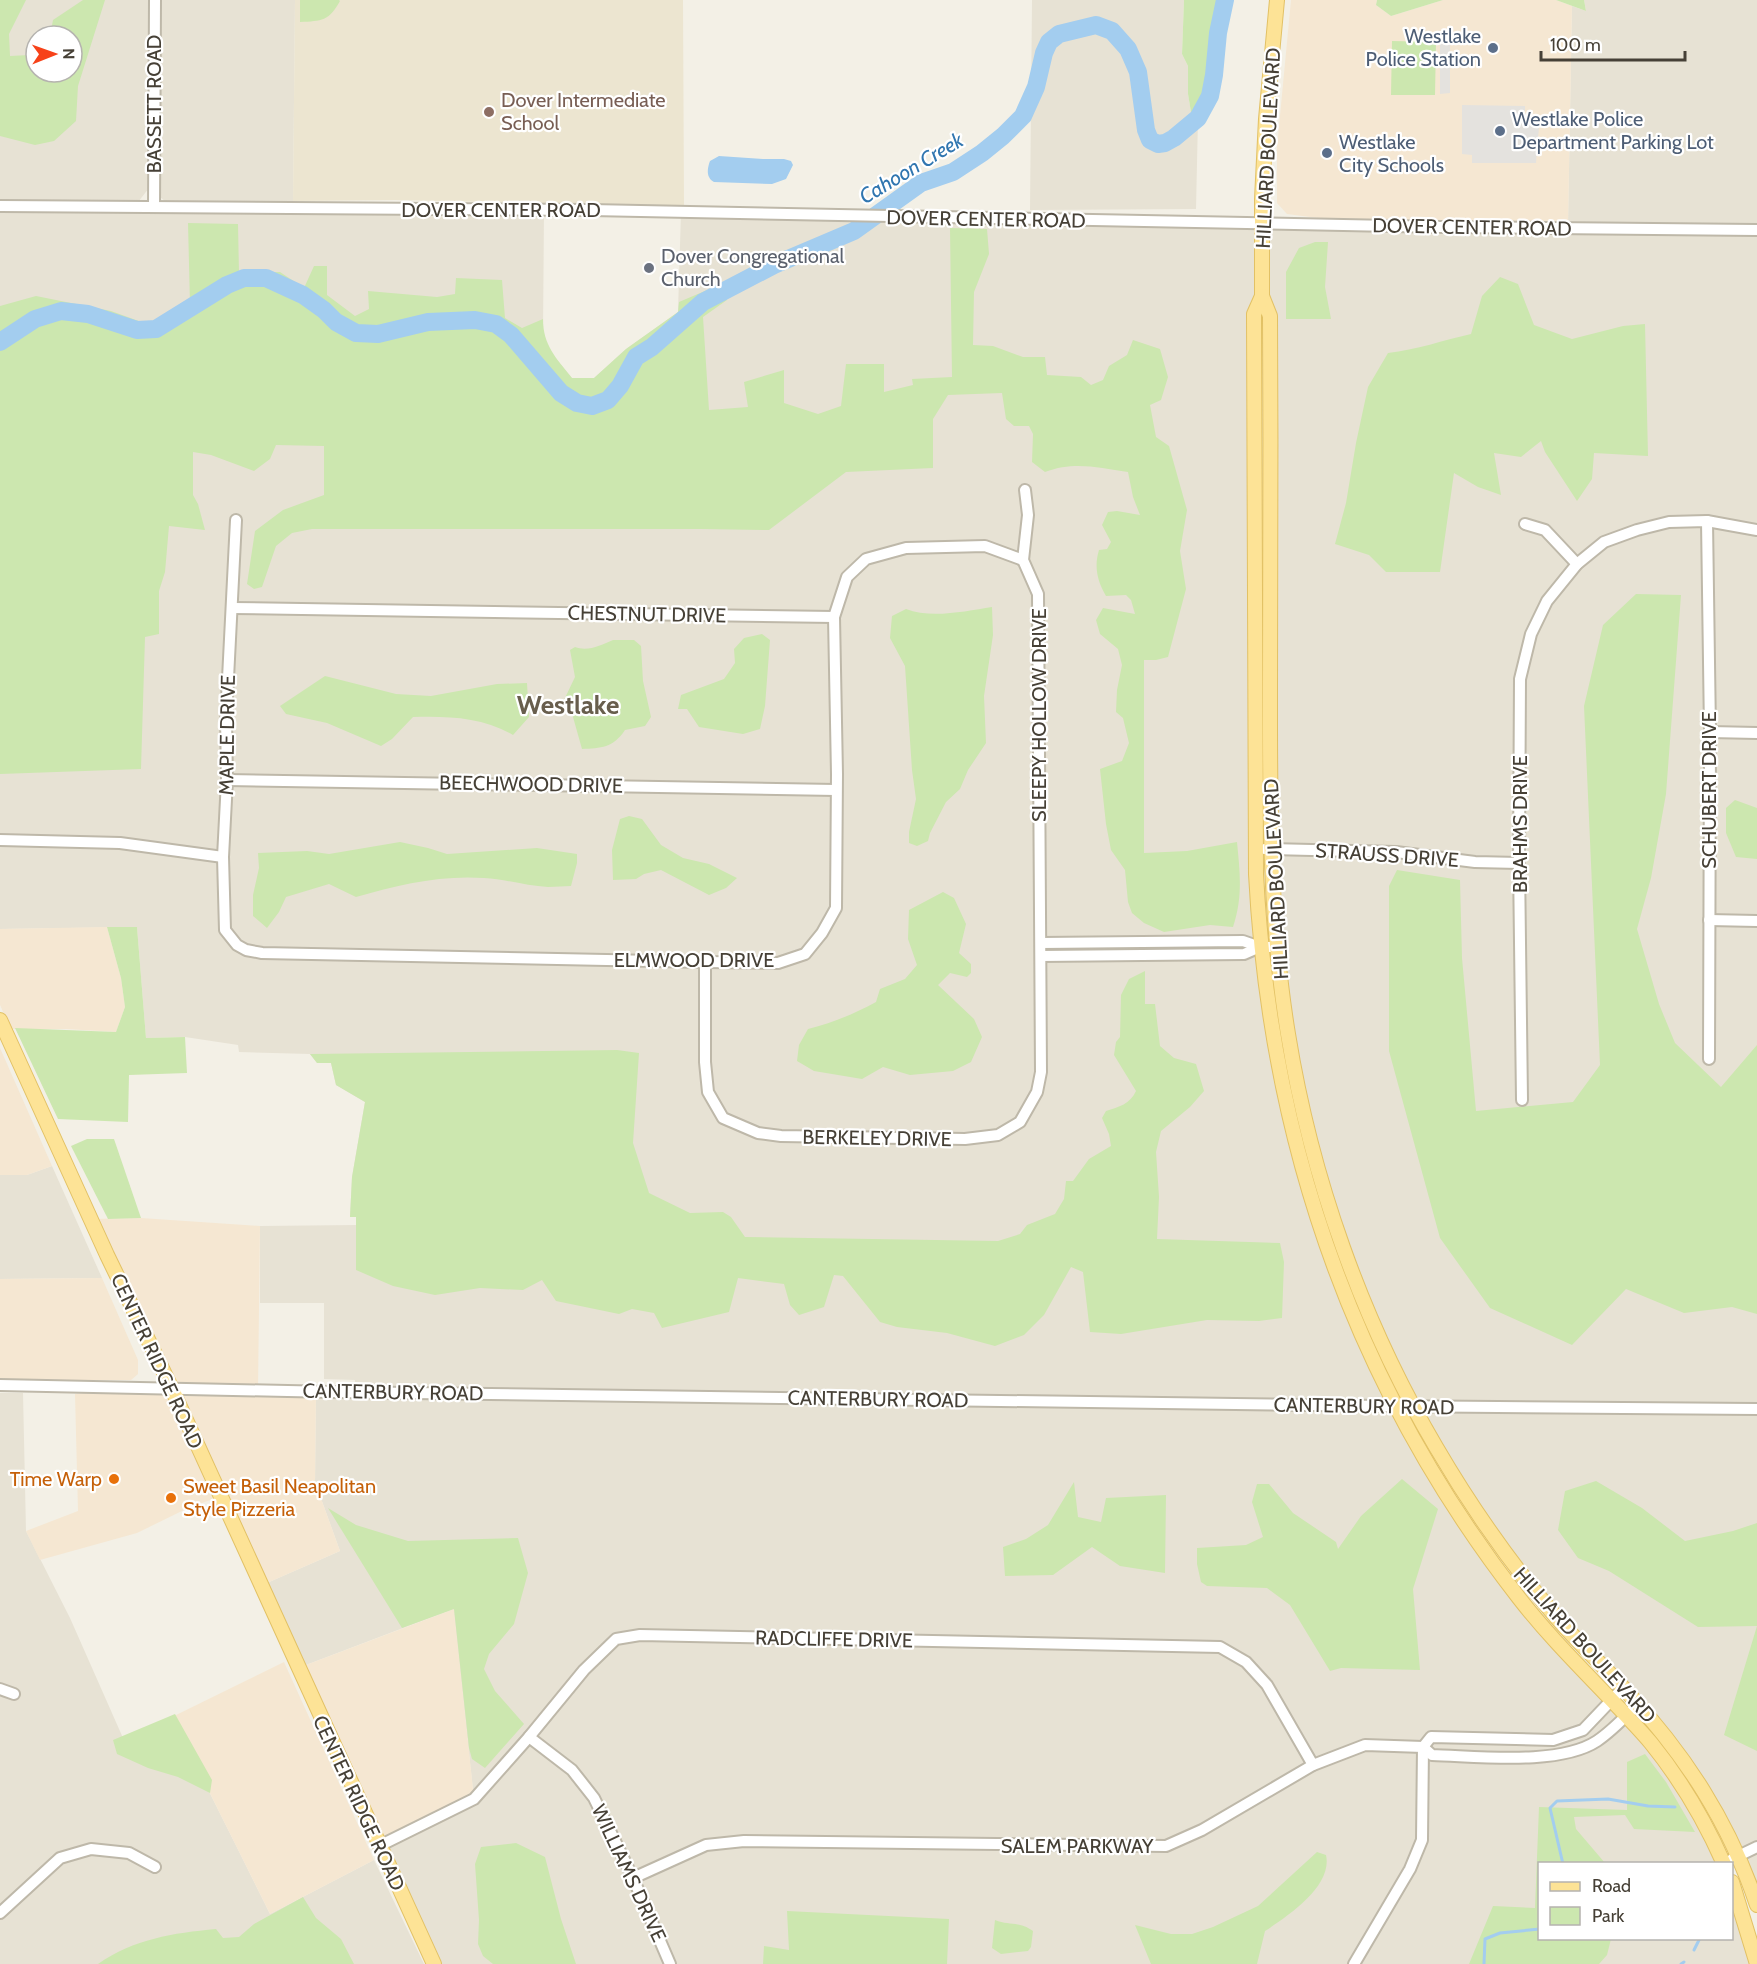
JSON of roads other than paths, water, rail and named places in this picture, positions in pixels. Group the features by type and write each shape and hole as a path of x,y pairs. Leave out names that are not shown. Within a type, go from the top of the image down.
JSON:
{"main road":[{"name":"HILLIARD BOULEVARD","path":"1277,0 1265,129 1262,223 1262,296 1270,316 1271,849 1277,947 1288,1032 1294,1068 1320,1173 1341,1239 1366,1305 1396,1372 1452,1473 1507,1556 1558,1619 1638,1704 1694,1774 1712,1803 1738,1856 1757,1905"},
{"name":"HILLIARD BOULEVARD","path":"1262,296 1254,314 1255,849 1260,947 1279,1071 1307,1187 1340,1282 1363,1339 1420,1453 1464,1524 1518,1597 1552,1639 1650,1742 1683,1787 1704,1822 1724,1862"},
{"name":"CENTER RIDGE ROAD","path":"0,1020 107,1255 171,1387 434,1964"},
{"path":"1733,1888 1757,1964"}],"street":[{"name":"BASSETT ROAD","path":"154,0 154,207"},
{"name":"DOVER CENTER ROAD","path":"0,206 580,210 894,218 1757,230"},
{"path":"834,616 847,577 866,559 906,548 985,546 1023,560 1028,515 1025,490"},
{"name":"MAPLE DRIVE","path":"236,520 226,718 223,857 225,930 237,945"},
{"name":"BRAHMS DRIVE","path":"1522,1100 1519,862 1521,679 1531,634 1547,602 1577,564 1604,542 1669,522 1707,521 1757,530"},
{"name":"SCHUBERT DRIVE","path":"1707,521 1710,732 1709,1059"},
{"path":"1525,524 1545,530 1577,564"},
{"name":"SLEEPY HOLLOW DRIVE","path":"1023,560 1038,594 1041,943"},
{"name":"CHESTNUT DRIVE","path":"232,608 834,616"},
{"name":"ELMWOOD DRIVE","path":"237,945 246,950 262,953 705,962 778,963 805,954 822,933 836,908 834,616"},
{"path":"1710,732 1757,733"},
{"name":"BEECHWOOD DRIVE","path":"226,780 836,790"},
{"path":"0,840 120,843 223,857"},
{"name":"STRAUSS DRIVE","path":"1255,849 1396,852 1475,862 1519,862"},
{"path":"1708,920 1757,921"},
{"path":"1041,943 1243,942 1260,947 1277,947"},
{"name":"BERKELEY DRIVE","path":"705,962 705,1062 708,1092 723,1118 758,1133 782,1136 965,1139 998,1135 1020,1122 1037,1092 1041,1071 1041,943"},
{"path":"1041,956 1244,954 1260,947"},
{"name":"CANTERBURY ROAD","path":"0,1385 1396,1407 1757,1409"},
{"name":"RADCLIFFE DRIVE","path":"379,1846 474,1799 584,1670 616,1639 640,1635 1220,1647 1246,1662 1267,1685 1313,1765"},
{"name":"SALEM PARKWAY","path":"633,1878 706,1845 744,1841 1166,1846 1202,1830 1313,1765 1365,1744 1423,1747 1431,1737 1553,1740 1583,1730 1623,1688"},
{"path":"0,1689 14,1694"},
{"path":"1423,1747 1432,1755 1549,1757 1574,1752 1596,1742 1638,1704"},
{"name":"WILLIAMS DRIVE","path":"529,1737 572,1770 594,1798 633,1878 670,1964"},
{"path":"1354,1964 1410,1869 1422,1840 1423,1747"},
{"path":"1726,1862 1757,1847"},
{"path":"0,1912 60,1858 80,1852 91,1849 129,1853 154,1867"}],"water":[{"path":"719,156 784,159 791,161 793,165 786,179 772,184 714,182 708,176 708,167 710,161"}],"waterway":[{"name":"Cahoon Creek","path":"0,342 35,319 61,311 88,314 137,330 156,329 227,285 244,278 266,278 303,295 336,322 356,333 378,334 428,322 475,320 496,324 511,335 561,393 577,403 592,406 608,400 620,386 636,357 652,347 703,302 774,265 854,231 921,183 953,172 982,153 1023,116 1036,87 1044,53 1049,42 1059,34 1096,25 1112,31 1128,49 1138,72 1146,130 1150,140 1158,144 1174,138 1198,118 1210,96 1218,33 1225,0"},
{"path":"1563,1862 1550,1808 1557,1801 1608,1799 1648,1806 1675,1807"},
{"path":"1484,1964 1485,1939 1500,1933 1538,1929"},
{"path":"1694,1950 1699,1940"}],"place":[{"name":"Westlake Police Station","path":"1493,48"},
{"name":"Dover Intermediate School","path":"489,112"},
{"name":"Westlake Police Department Parking Lot","path":"1500,131"},
{"name":"Westlake City Schools","path":"1327,153"},
{"name":"Dover Congregational Church","path":"649,268"},
{"name":"Time Warp","path":"114,1479"},
{"name":"Sweet Basil Neapolitan Style Pizzeria","path":"171,1498"}],"district":[{"name":"Westlake","path":"568,705"}]}
